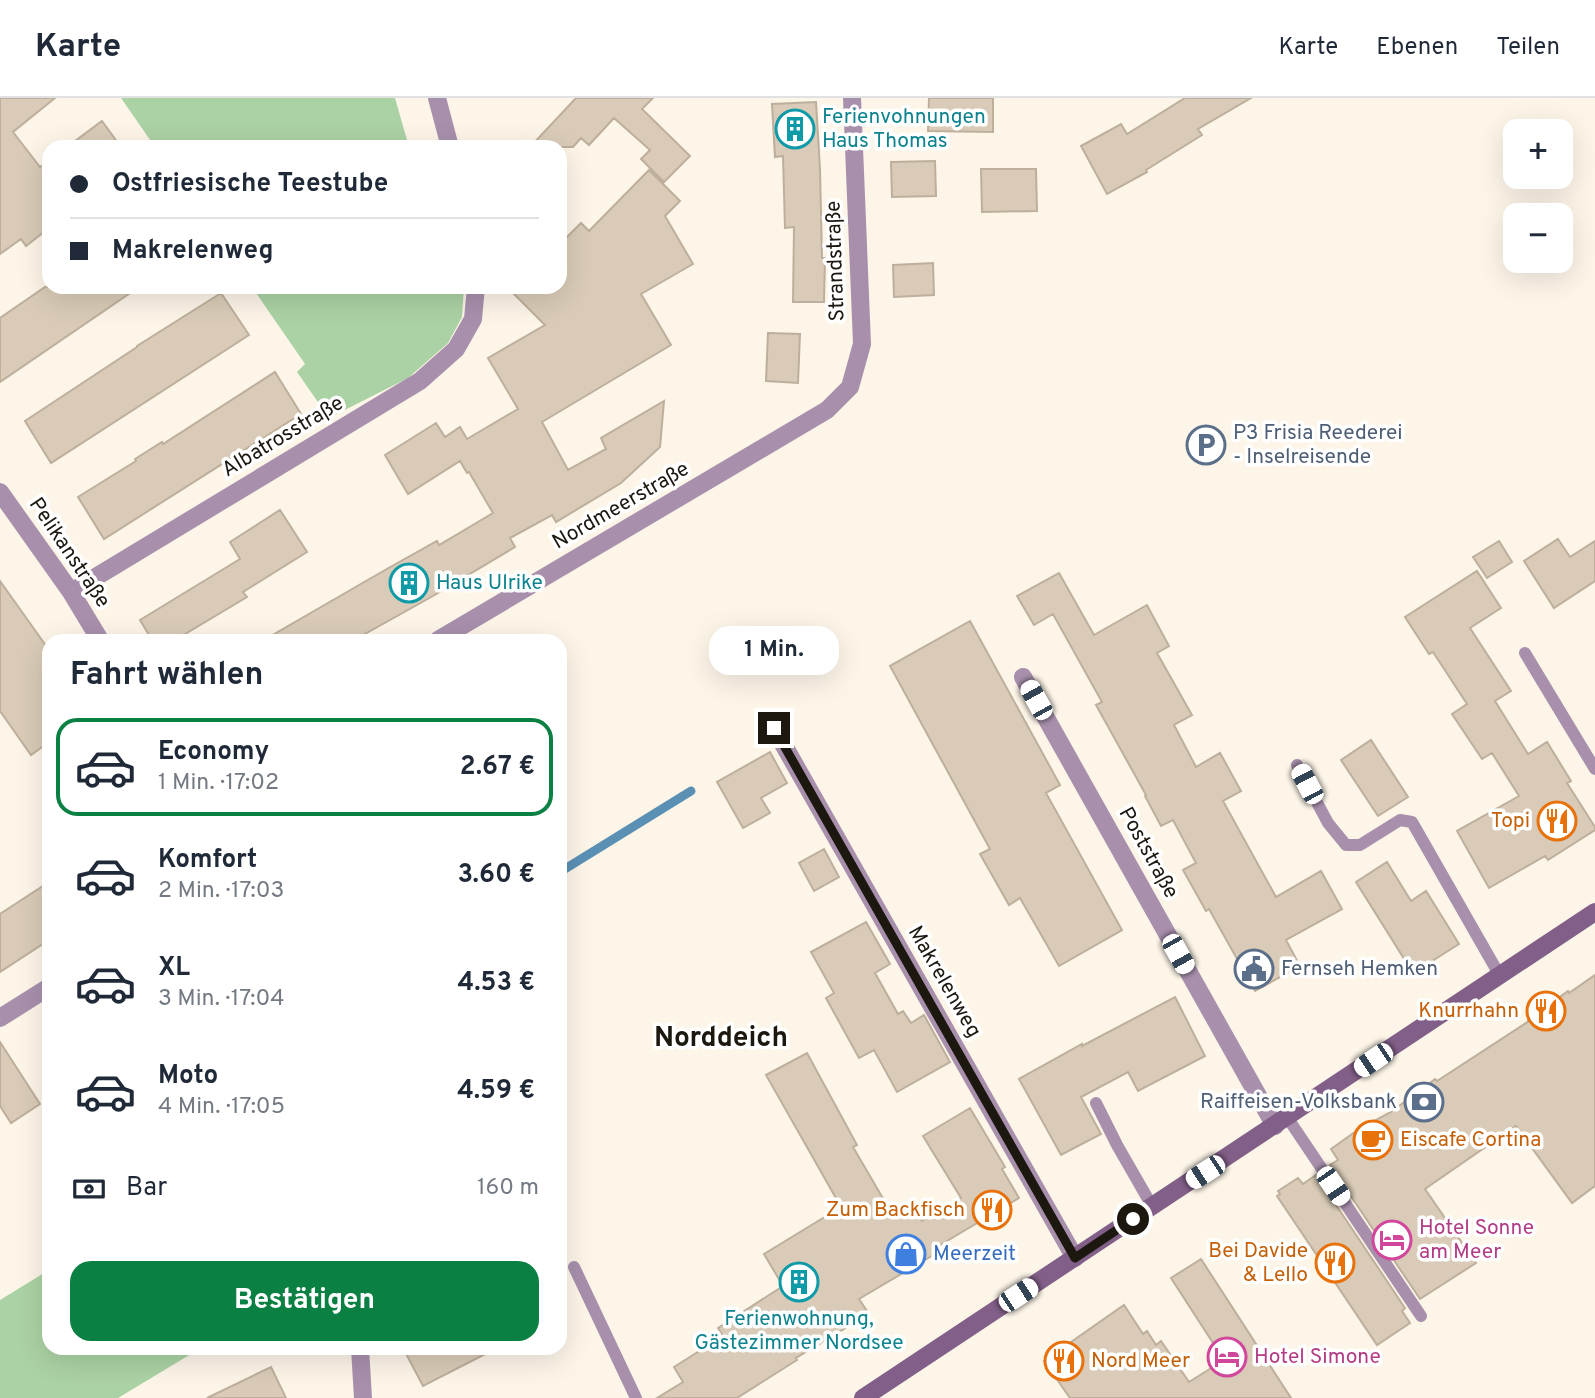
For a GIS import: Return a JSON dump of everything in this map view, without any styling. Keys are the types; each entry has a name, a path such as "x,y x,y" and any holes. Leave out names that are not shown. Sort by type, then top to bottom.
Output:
{"street":[{"path":"437,98 448,140"},
{"name":"Strandstraße","path":"827,410 850,387 862,344 852,98"},
{"name":"Albatrosstraße","path":"71,592 420,380 456,349 473,319 475,294"},
{"name":"Nordmeerstraße","path":"448,634 827,410"},
{"name":"Pelikanstraße","path":"0,492 71,592 96,634"},
{"name":"Poststraße","path":"1023,677 1281,1121"},
{"name":"Makrelenweg","path":"774,728 1075,1258"},
{"path":"863,1398 1595,912"},
{"path":"0,1018 42,992"},
{"path":"360,1355 363,1398"}],"lane":[{"path":"1525,653 1595,769"},
{"path":"1297,765 1328,823 1346,845 1360,845 1400,820 1412,822 1500,976"},
{"path":"1096,1103 1152,1206"},
{"path":"1281,1121 1421,1316"},
{"path":"574,1266 636,1398"}],"green space":[{"path":"121,98 395,98 407,140 150,140"},
{"path":"257,294 464,294 462,317 448,343 408,378 329,418 297,372 305,364"},
{"path":"42,1274 42,1355 189,1355 118,1398 0,1398 0,1300"}],"building":[{"path":"0,98 55,98 13,132 40,167 42,166 42,233 26,246 21,239 0,254"},
{"path":"576,98 653,98 642,109 690,156 664,182 641,159 650,150 614,118 589,145 581,138 573,147 567,147 567,140 537,140"},
{"path":"929,98 993,98 993,132 928,131"},
{"path":"1185,98 1251,98 1198,129 1202,135 1146,170 1147,172 1107,194 1081,146 1121,124 1127,134"},
{"path":"816,102 822,258 825,258 824,302 793,302 794,227 785,228 783,156 775,157 772,104"},
{"path":"102,121 116,140 76,140"},
{"path":"935,161 936,196 892,197 891,162"},
{"path":"981,169 1036,169 1037,211 982,212"},
{"path":"649,170 680,201 665,216 693,264 641,294 671,345 542,422 568,470 606,449 601,438 664,401 660,447 621,483 556,522 552,515 510,538 515,547 365,634 274,634 437,541 439,545 493,513 460,461 408,494 385,455 436,423 445,437 460,427 467,439 518,409 488,358 545,325 514,294 567,294 567,237 581,223 589,231"},
{"path":"933,263 934,295 894,297 893,265"},
{"path":"42,289 42,294 129,294 0,382 0,318"},
{"path":"219,294 249,335 51,463 25,421"},
{"path":"768,333 800,334 798,383 766,381"},
{"path":"275,372 301,414 104,539 78,497"},
{"path":"280,510 307,552 243,592 247,597 185,634 148,634 140,620 240,559 230,542"},
{"path":"1558,539 1570,557 1595,541 1595,581 1554,608 1524,561"},
{"path":"1499,541 1512,562 1487,578 1473,557"},
{"path":"1477,571 1501,608 1470,628 1511,691 1495,701 1528,754 1547,742 1571,781 1567,783 1595,827 1595,830 1548,860 1545,856 1489,888 1457,831 1519,796 1492,753 1482,759 1452,714 1467,704 1433,652 1429,654 1405,617"},
{"path":"1059,573 1094,635 1147,605 1169,646 1157,653 1192,715 1174,725 1196,767 1220,753 1241,791 1223,801 1276,897 1321,871 1342,909 1286,940 1300,966 1255,991 1209,909 1206,911 1183,870 1196,863 1173,820 1161,826 1096,705 1102,702 1053,614 1034,625 1017,596"},
{"path":"0,581 42,640 42,747 31,755 0,711"},
{"path":"970,621 1060,785 1046,793 1122,930 1059,966 1020,898 1009,905 980,854 990,849 890,666"},
{"path":"1371,740 1408,797 1378,816 1341,760"},
{"path":"770,752 787,783 761,798 770,813 743,828 717,782"},
{"path":"824,849 839,877 814,891 799,863"},
{"path":"1387,862 1411,901 1426,891 1459,944 1413,973 1356,882"},
{"path":"42,887 42,945 0,972 0,914"},
{"path":"866,922 890,964 875,973 898,1014 903,1011 911,1023 924,1015 950,1062 897,1092 874,1050 859,1058 826,998 834,993 811,952"},
{"path":"1595,975 1595,1186 1572,1203 1516,1126 1425,1189 1476,1263 1420,1299 1330,1165 1338,1160 1331,1149 1359,1129 1391,1112 1435,1079 1437,1081"},
{"path":"1175,997 1205,1056 1138,1091 1128,1072 1081,1097 1101,1134 1061,1155 1019,1079"},
{"path":"0,1042 40,1104 11,1123 0,1106"},
{"path":"807,1053 857,1145 853,1147 895,1219 914,1208 922,1221 961,1198 923,1136 970,1108 1005,1167 1002,1169 1019,1198 937,1247 940,1251 859,1299 869,1314 737,1398 657,1398 683,1382 674,1367 723,1336 718,1328 783,1286 764,1254 841,1207 766,1075"},
{"path":"1316,1175 1405,1308 1402,1311 1410,1323 1377,1345 1277,1196 1280,1194 1278,1191 1298,1178 1303,1184"},
{"path":"1201,1259 1291,1398 1070,1398 1044,1361 1124,1305 1143,1334 1147,1331 1156,1345 1161,1341 1189,1382 1224,1360 1171,1278"},
{"path":"407,1355 483,1355 423,1386"},
{"path":"271,1367 286,1398 207,1398"}],"waterway":[{"path":"567,868 691,791"}],"place":[{"name":"Ferienvohnungen Haus Thomas","path":"795,129"},
{"name":"P3 Frisia Reederei - Inselreisende","path":"1206,445"},
{"name":"Haus Ulrike","path":"409,583"},
{"name":"Topi","path":"1557,821"},
{"name":"Fernseh Hemken","path":"1254,969"},
{"name":"Knurrhahn","path":"1546,1011"},
{"name":"Raiffeisen-Volksbank","path":"1424,1102"},
{"name":"Eiscafe Cortina","path":"1373,1140"},
{"name":"Zum Backfisch","path":"992,1210"},
{"name":"Hotel Sonne am Meer","path":"1392,1240"},
{"name":"Meerzeit","path":"906,1254"},
{"name":"Bei Davide & Lello","path":"1335,1263"},
{"name":"Ferienwohnung, Gästezimmer Nordsee","path":"799,1282"},
{"name":"Hotel Simone","path":"1227,1357"},
{"name":"Nord Meer","path":"1064,1361"}],"district":[{"name":"Norddeich","path":"721,1039"}],"route":[{"path":"774,728 1075,1258 1133,1219"}]}
